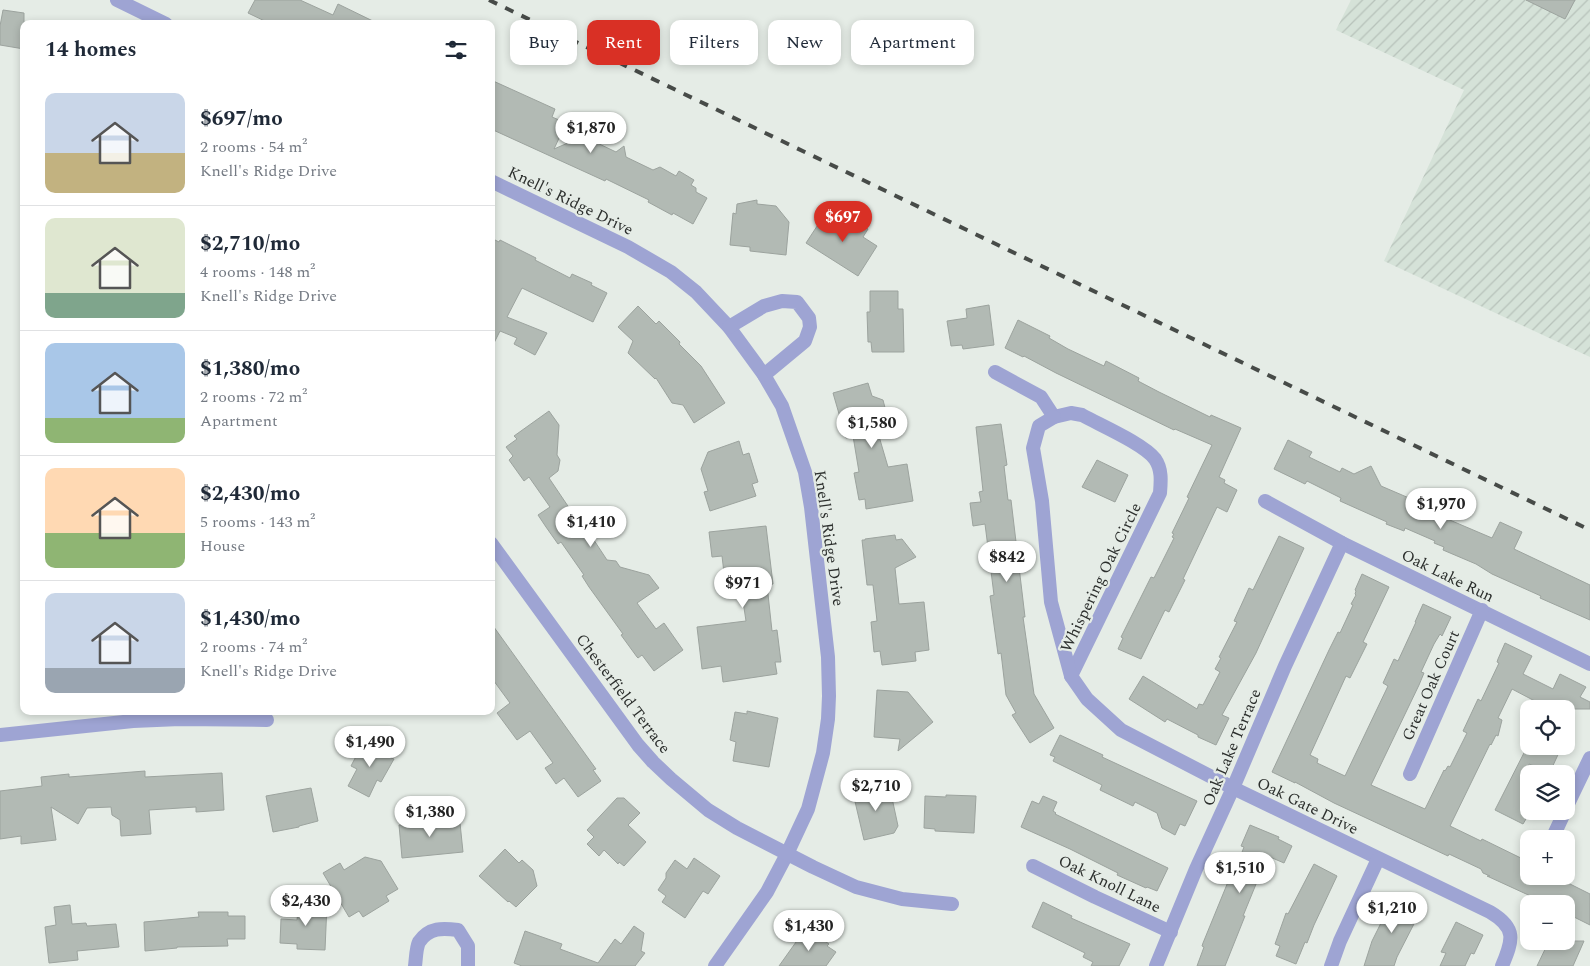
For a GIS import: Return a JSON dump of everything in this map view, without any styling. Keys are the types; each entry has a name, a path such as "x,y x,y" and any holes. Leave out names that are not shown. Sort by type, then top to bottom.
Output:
{"street":[{"path":"117,0 158,20"},
{"name":"Knell's Ridge Drive","path":"495,183 628,247 671,272 696,292 729,327 764,375 782,406 805,472 811,507 828,657 828,719 823,753 808,810 787,854 767,892 715,966"},
{"path":"729,327 764,306 782,301 797,302 809,318 810,327 805,341 764,375"},
{"path":"995,372 1041,397 1054,417"},
{"name":"Whispering Oak Circle","path":"1071,413 1082,415 1146,449 1156,460 1162,476 1160,493 1071,676 1051,602 1042,501 1033,448 1039,426 1054,417 1071,413"},
{"name":"Oak Lake Run","path":"1265,501 1342,543 1590,664"},
{"name":"Oak Lake Terrace","path":"1156,966 1196,869 1234,788 1285,666 1342,543"},
{"name":"Chesterfield Terrace","path":"495,548 638,745 653,762 708,810 737,828 856,887 902,899 952,904"},
{"name":"Great Oak Court","path":"1410,774 1482,610"},
{"name":"Oak Gate Drive","path":"1071,676 1087,699 1120,730 1502,919 1509,929 1510,935 1510,947 1502,966"},
{"path":"0,736 133,722 171,716 267,720"},
{"path":"1575,790 1590,758"},
{"path":"1332,966 1340,941 1378,859"},
{"name":"Oak Knoll Lane","path":"1033,866 1171,932"},
{"path":"415,966 418,943 428,933 440,927 458,930 468,946 468,966"}],"shaded area":[{"path":"1351,0 1590,0 1590,357 1384,261 1464,90 1336,30"}],"building":[{"path":"255,0 300,0 333,15 338,4 371,20 263,20 248,13"},
{"path":"1526,0 1575,0 1565,19"},
{"path":"3,10 24,13 24,20 20,20 20,48 0,45 0,26"},
{"path":"495,82 555,109 552,117 566,123 554,149 591,133 593,141 616,152 624,146 626,157 653,170 660,167 676,176 679,171 694,180 691,185 696,188 696,192 707,198 693,224 648,202 649,200 606,179 605,181 495,131"},
{"path":"757,200 757,204 776,206 789,222 786,255 750,251 750,247 730,245 733,213 736,214 737,204"},
{"path":"825,214 843,225 848,217 868,229 863,237 877,246 858,276 806,243"},
{"path":"495,240 499,242 500,240 536,258 535,260 570,278 572,274 592,283 591,285 607,293 593,322 522,288 507,317 547,333 535,355 514,344 517,338 500,331 495,341"},
{"path":"870,291 898,291 898,309 903,309 904,352 872,352 871,342 868,342 867,312 870,312"},
{"path":"989,305 994,345 963,349 962,345 951,346 947,321 967,318 966,309"},
{"path":"638,306 656,324 659,321 680,342 679,344 701,366 725,403 694,423 683,405 672,403 656,378 628,353 633,341 618,327"},
{"path":"1018,320 1050,336 1049,338 1068,349 1104,366 1106,361 1139,378 1138,381 1159,392 1210,417 1211,415 1241,428 1219,477 1225,480 1224,483 1237,490 1227,512 1217,507 1169,612 1165,610 1141,659 1118,649 1123,638 1121,637 1151,577 1154,578 1174,538 1172,533 1212,445 1174,430 1005,348"},
{"path":"868,383 872,396 883,400 889,423 876,426 888,467 907,464 913,501 866,509 865,499 859,500 854,473 859,472 853,436 846,438 833,393"},
{"path":"549,411 559,425 557,455 560,460 558,471 549,478 576,518 584,518 584,525 607,560 616,561 620,567 649,575 659,588 637,603 656,629 664,623 683,650 654,671 642,655 637,657 561,542 558,544 546,527 538,515 550,507 529,477 524,481 509,460 513,456 506,447 517,439 514,436"},
{"path":"1001,424 1007,465 1004,466 1008,500 1011,500 1025,617 1023,617 1034,694 1054,728 1030,743 1012,715 1016,713 1006,695 1001,653 998,654 990,596 994,595 985,524 973,526 970,503 981,502 979,492 983,491 976,427"},
{"path":"1288,440 1312,452 1309,457 1340,472 1342,468 1354,474 1371,466 1381,486 1416,501 1413,509 1444,522 1445,518 1492,538 1500,522 1522,532 1514,549 1590,585 1590,620 1540,598 1541,596 1443,550 1444,547 1434,543 1435,541 1405,528 1404,531 1386,524 1387,522 1340,501 1341,498 1307,481 1305,484 1274,469"},
{"path":"739,441 743,455 749,453 758,482 752,484 756,496 710,511 704,492 708,491 701,469 708,452"},
{"path":"1097,460 1128,475 1115,502 1082,487"},
{"path":"766,526 773,584 767,585 772,631 777,630 781,662 775,662 777,674 723,682 721,666 702,669 697,627 746,621 741,588 726,590 722,556 712,557 709,532"},
{"path":"895,535 896,540 902,539 916,557 895,568 899,604 924,602 929,650 915,652 916,661 882,665 880,651 874,652 871,622 877,621 873,585 867,585 862,540"},
{"path":"1279,536 1304,548 1256,653 1222,715 1229,718 1216,745 1167,719 1165,722 1129,699 1143,676 1197,709 1199,704 1203,705 1220,672 1215,669 1237,622 1234,621 1249,588 1253,590"},
{"path":"1362,574 1389,587 1363,642 1367,644 1350,678 1346,676 1310,755 1318,759 1317,763 1345,776 1388,686 1383,683 1394,659 1398,661 1423,604 1451,617 1442,636 1440,634 1434,644 1421,672 1424,673 1419,685 1371,785 1425,809 1444,770 1448,766 1450,767 1467,733 1463,731 1478,699 1481,701 1499,663 1497,662 1505,643 1532,656 1523,674 1553,689 1560,674 1586,687 1580,697 1590,702 1590,709 1575,709 1575,700 1533,700 1512,689 1498,718 1502,720 1498,736 1496,735 1490,744 1450,826 1520,858 1520,885 1572,885 1590,894 1590,925 1575,918 1575,895 1528,895 1487,876 1490,876 1483,873 1481,869 1449,854 1448,856 1272,772 1329,650 1338,632 1340,633 1353,605 1351,604 1356,595 1355,590"},
{"path":"495,629 596,769 593,770 601,781 578,797 564,778 556,784 545,768 553,763 530,731 517,740 497,713 510,703 495,682"},
{"path":"877,690 908,692 933,722 898,751 900,739 874,737"},
{"path":"747,711 778,718 769,767 733,761 736,742 730,740 735,712 747,714"},
{"path":"1060,735 1103,755 1102,757 1197,801 1185,826 1180,824 1175,835 1162,828 1157,813 1135,802 1133,806 1100,790 1102,785 1053,761 1055,757 1050,755"},
{"path":"364,741 392,756 391,758 394,759 381,782 377,780 369,797 348,786 357,769 351,766"},
{"path":"1523,755 1558,755 1553,765 1520,765 1520,820 1525,820 1523,824 1495,810"},
{"path":"145,771 145,777 222,773 224,810 196,812 196,807 149,810 151,834 121,836 120,820 112,815 111,807 87,808 78,824 51,807 56,840 21,844 21,836 0,839 0,791 42,786 41,777 69,774 69,777"},
{"path":"889,784 898,826 894,833 864,840 853,793"},
{"path":"311,788 318,821 273,832 266,796"},
{"path":"946,795 976,796 974,833 935,831 935,829 924,828 925,796 946,797"},
{"path":"1043,796 1057,802 1053,811 1055,814 1168,868 1157,891 1117,875 1118,873 1070,849 1021,827 1032,801 1039,804"},
{"path":"617,798 624,798 640,813 628,825 646,842 624,866 619,862 618,864 604,850 599,856 587,844 594,837 587,830"},
{"path":"438,814 439,821 445,821 447,824 460,823 463,852 402,858 399,825 422,824 422,815"},
{"path":"1250,825 1279,837 1278,839 1292,846 1284,863 1270,857 1265,868 1263,867 1225,966 1197,966 1204,947 1202,946 1203,943 1230,877 1232,878 1244,847 1241,846"},
{"path":"505,849 519,863 522,860 533,870 537,886 516,907 479,876"},
{"path":"365,857 381,861 398,889 386,896 389,901 363,917 359,911 349,917 323,873 340,863 344,870"},
{"path":"694,858 720,876 708,894 703,891 685,918 662,902 666,896 658,890 675,860 687,869"},
{"path":"1314,864 1337,876 1296,964 1276,956 1280,946 1275,944 1286,913 1288,914"},
{"path":"1398,896 1417,906 1412,916 1417,918 1394,966 1364,966 1372,941 1385,915 1387,916"},
{"path":"299,902 327,904 325,950 297,949 297,944 280,943 281,919 297,920"},
{"path":"1043,902 1072,916 1071,918 1130,944 1119,966 1091,966 1093,962 1083,957 1085,953 1032,927"},
{"path":"70,905 72,924 86,923 87,926 116,924 119,947 77,951 78,960 49,963 45,927 56,925 54,907"},
{"path":"198,912 228,912 228,916 245,916 245,939 227,939 228,946 177,947 145,951 144,922 199,917"},
{"path":"1456,922 1483,935 1474,954 1471,953 1465,966 1440,966 1446,953 1441,952"},
{"path":"634,926 644,933 641,951 645,953 635,966 522,966 514,963 525,931 562,944 560,949 598,963 615,939 621,944"},
{"path":"806,928 829,944 827,946 836,952 826,966 779,966"},
{"path":"1575,941 1584,941 1573,966 1537,966 1545,950 1575,950"}],"railway":[{"path":"489,0 1590,530"}]}
